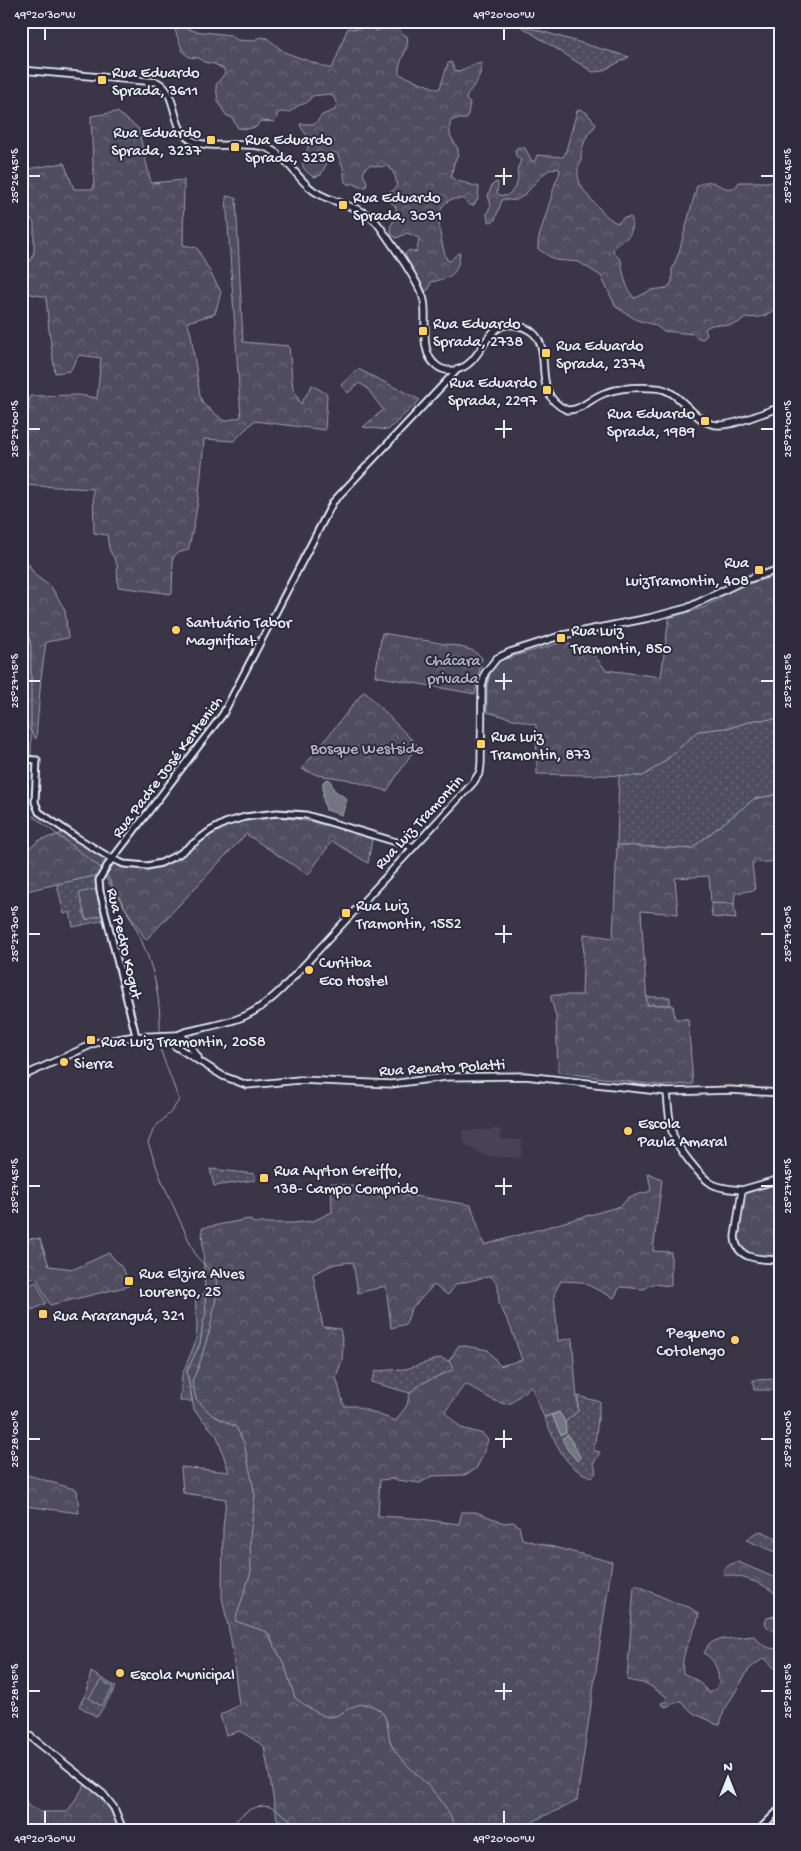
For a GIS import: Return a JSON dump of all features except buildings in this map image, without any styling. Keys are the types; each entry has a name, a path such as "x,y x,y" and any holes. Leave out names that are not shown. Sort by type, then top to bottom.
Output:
{"main road":[{"path":"21,70 157,82 168,91 180,128 190,140 202,144 250,145 267,148 281,156 305,183 318,194 369,216 380,227 422,292 425,306 426,343 430,359 439,368 448,371 457,370 475,358 489,336 496,329 506,325 516,325 530,330 538,338 542,346 543,373 546,386 557,403 567,410 578,408 597,396 608,392 620,389 655,388 671,393 704,420 718,425 733,423 780,408"},
{"name":"Rua Luiz Tramontin","path":"175,1045 179,1047 183,1045 181,1037 194,1030 240,1019 265,1004 284,987 458,800 480,772 482,759 482,686 486,673 497,658 563,635 645,619 687,608 743,581 780,569"},
{"path":"21,1077 89,1045 116,1038 136,1036 181,1037"},
{"path":"157,1036 175,1045"},
{"path":"175,1045 173,1039 181,1037"},
{"name":"Rua Renato Polatti","path":"181,1037 201,1062"},
{"name":"Rua Renato Polatti","path":"175,1045 229,1079 247,1085 299,1080 391,1084 446,1077 525,1076 667,1092 730,1090 780,1093"},
{"path":"667,1092 673,1134 686,1155 712,1184 722,1188 742,1190 780,1179"},
{"path":"742,1190 735,1237 737,1246 745,1256 780,1260"},
{"path":"21,1729 103,1794 114,1808 123,1830"}],"street":[{"name":"Rua Padre José Kentenich","path":"112,859 223,714 333,502 457,370"},
{"path":"21,759 37,760 36,809 50,821 112,859 132,865 147,866 173,858 210,831 225,823 245,817 277,813 306,815 413,847"},
{"name":"Rua Pedro Kogut","path":"112,859 101,877 99,887 136,1036"},
{"path":"760,1830 780,1809"}],"shaded area":[{"path":"501,1129 501,1139 522,1140 521,1158 485,1156 466,1145 461,1131"}],"green space":[{"path":"176,21 180,21 187,28 194,31 230,35 237,40 253,41 260,37 267,38 284,52 328,68 332,68 348,28 358,29 362,22 378,31 386,24 391,24 399,27 402,34 407,36 408,41 400,64 399,74 437,89 440,88 448,63 451,62 455,70 459,71 482,63 478,79 466,100 470,103 467,119 455,119 450,122 450,135 458,149 451,177 479,187 478,198 474,205 469,205 464,199 452,199 443,206 440,212 440,229 447,260 450,261 460,253 455,271 449,277 431,282 429,289 426,291 417,279 405,254 409,250 417,251 419,238 407,233 397,238 392,235 390,227 396,217 396,207 386,197 387,193 393,191 397,186 394,174 386,165 382,167 370,165 366,167 363,174 367,182 366,187 359,187 353,183 349,185 345,182 343,167 337,153 332,152 321,175 314,177 304,168 303,163 308,138 300,124 315,124 322,115 335,110 337,105 335,99 330,94 312,96 306,103 291,111 277,113 277,119 274,122 260,121 256,127 238,128 232,118 226,115 218,102 216,85 225,73 224,69 204,62 199,58 189,57 183,52 175,30"},
{"path":"517,24 629,57 602,71 593,72"},
{"path":"580,109 587,113 596,124 587,136 583,146 578,169 579,180 587,194 609,218 618,223 623,218 630,217 632,219 630,235 613,248 614,253 621,260 626,284 633,297 636,298 651,290 667,288 672,282 672,270 679,252 697,186 713,182 725,188 730,188 736,187 739,182 775,182 780,185 780,310 768,313 763,317 746,318 731,325 709,326 705,329 707,335 703,339 693,334 663,331 655,325 637,320 616,307 601,276 579,262 555,260 538,249 538,241 560,169 554,168 542,175 521,197 514,200 502,200 495,220 488,221 487,213 491,205 488,196 492,185 496,182 498,183 497,192 499,195 506,196 516,184 518,178 517,170 521,160 516,156 515,150 518,147 525,148 532,161 535,161 537,155 563,157 577,111"},
{"path":"117,112 138,128 151,183 184,180 183,245 197,248 221,292 215,314 187,322 191,334 200,396 203,404 224,421 241,417 226,196 236,198 243,342 289,346 293,389 301,404 312,385 327,394 325,430 254,421 234,441 204,439 197,509 188,550 177,553 173,558 172,594 118,587 117,564 109,549 107,535 94,533 93,489 21,485 21,420 27,421 30,396 79,395 97,398 101,358 79,355 70,371 55,373 46,297 21,292 21,273 24,274 34,252 34,223 21,204 21,170 64,163 74,189 94,189 91,116"},
{"path":"358,369 420,400 388,430 363,427 383,410 367,388 359,383 348,393 341,385"},
{"path":"21,551 35,575 52,588 65,610 68,638 46,642 36,739 21,718"},
{"path":"780,574 780,719 754,720 733,727 698,731 665,761 643,776 537,774 536,725 487,712 487,685 492,668 501,660 563,642 592,653 606,670 661,677 669,618 705,607 733,589"},
{"name":"Chácara privada","path":"382,633 457,646 474,651 482,658 475,694 375,676"},
{"name":"Bosque Westside","path":"364,691 417,745 387,791 346,779 317,775 302,769"},
{"path":"780,719 780,794 754,799 691,849 617,845 619,775 643,776 665,761 698,731 733,727 754,720"},
{"path":"780,794 780,861 752,863 755,890 735,893 734,904 711,903 709,876 675,878 678,914 641,911 647,1005 673,1005 675,1019 688,1019 693,1084 663,1086 558,1072 556,1017 550,995 582,995 584,934 613,938 617,845 691,849 754,799"},
{"path":"268,817 308,821 372,839 368,863 332,841 308,875 246,834 146,940 105,877 114,862 137,868 152,868 167,864 216,830 238,822"},
{"path":"63,833 107,860 99,875 21,892 21,854 40,840"},
{"path":"99,875 97,887 104,920 73,927 70,912 64,914 57,884"},
{"path":"95,889 102,915 86,920 79,893"},
{"path":"711,903 734,904 736,919 712,917"},
{"path":"646,997 670,997 670,1005 647,1005"},
{"path":"210,1169 255,1174 255,1180 214,1186"},
{"path":"648,1173 662,1179 653,1251 671,1252 671,1286 652,1284 644,1289 620,1287 614,1298 582,1282 561,1281 554,1294 558,1341 572,1338 578,1411 565,1422 559,1412 544,1417 531,1386 511,1403 506,1404 494,1401 465,1384 445,1412 461,1428 483,1434 488,1440 476,1469 465,1475 432,1476 420,1483 389,1479 380,1480 378,1516 459,1524 462,1512 476,1512 504,1523 513,1522 519,1526 522,1539 612,1562 577,1800 541,1817 525,1830 303,1830 277,1819 264,1746 240,1731 226,1735 220,1715 239,1705 231,1640 222,1597 223,1528 226,1499 183,1493 181,1467 229,1472 217,1436 194,1410 187,1371 200,1344 206,1314 202,1228 249,1219 254,1223 313,1221 332,1212 331,1183 471,1205 484,1245 621,1206 629,1197 651,1191","holes":["353,1262 358,1293 386,1286 391,1328 406,1324 411,1309 434,1285 448,1295 456,1284 491,1276 498,1285 499,1303 511,1328 522,1360 500,1366 488,1350 459,1345 449,1361 454,1369 413,1390 409,1395 407,1405 396,1421 355,1406 344,1406 336,1377 342,1360 343,1344 340,1329 323,1327 313,1274 334,1264"]},
{"path":"780,1183 780,1257 760,1256 748,1252 740,1244 739,1237 744,1194"},
{"path":"21,1238 40,1239 49,1266 74,1269 109,1253 124,1270 129,1286 50,1305 37,1279 21,1275"},
{"path":"36,1282 46,1303 32,1310 22,1289"},
{"path":"205,1294 206,1314 200,1344 187,1371 192,1401 180,1401 182,1375 196,1341 195,1295"},
{"path":"440,1358 449,1361 454,1369 445,1375 425,1382 410,1393 371,1382 376,1371 406,1369"},
{"path":"780,1379 780,1390 754,1390 753,1380"},
{"path":"578,1396 600,1402 594,1451 600,1452 594,1463 596,1473 592,1477 574,1468 567,1461 544,1417 552,1415 561,1435 566,1433 565,1422 578,1411"},
{"path":"21,1473 77,1490 79,1513 25,1506 21,1497"},
{"path":"761,1531 774,1537 777,1543 777,1553 746,1540"},
{"path":"738,1562 780,1580 780,1605 775,1594 765,1586 736,1576 724,1575 723,1570 731,1564"},
{"path":"636,1585 689,1607 699,1614 684,1656 683,1673 698,1681 709,1693 718,1687 718,1676 714,1663 704,1653 709,1644 717,1640 754,1636 768,1648 780,1648 780,1673 764,1658 749,1669 724,1711 720,1725 693,1713 681,1701 665,1707 661,1703 667,1701 667,1697 647,1684 627,1680 634,1586"},
{"path":"780,1612 780,1633 768,1628 765,1623 767,1618 778,1615"},
{"path":"91,1672 116,1687 97,1717 79,1706 87,1691"},
{"path":"101,1680 113,1688 101,1706 89,1698"},
{"path":"85,1785 103,1797 121,1830 21,1829 21,1801 40,1812 67,1812"}],"water":[{"path":"327,779 330,780 334,790 347,799 342,815 326,810 323,798 323,782"},
{"path":"559,1412 565,1422 566,1433 561,1435 552,1415"},
{"path":"568,1435 581,1458 577,1461 567,1449 562,1438"}],"waterway":[{"path":"21,442 26,444 29,454 21,461"},
{"path":"21,603 31,646 31,756"},
{"path":"26,794 30,763"},
{"path":"25,799 27,810"},
{"path":"33,816 101,868"},
{"path":"106,874 145,948 156,986 160,1030"},
{"path":"160,1049 179,1100 171,1112 154,1128 148,1143 161,1179 196,1256 216,1277 217,1293 210,1329 192,1381 196,1399 212,1415 236,1427 244,1443 255,1495 250,1537 251,1572 235,1621 267,1632 285,1666 295,1698 313,1711 331,1717 358,1705 365,1704 379,1710 386,1720 395,1751 438,1797 451,1818 455,1830"},
{"path":"230,1830 243,1814 255,1807 262,1806 275,1809 298,1824 324,1830"},
{"path":"21,1817 25,1826 30,1830"},
{"path":"36,1830 51,1828 67,1830"}],"place":[{"name":"Rua Eduardo Sprada, 3611","path":"102,80"},
{"name":"Rua Eduardo Sprada, 3237","path":"211,140"},
{"name":"Rua Eduardo Sprada, 3238","path":"235,147"},
{"name":"Rua Eduardo Sprada, 3031","path":"343,205"},
{"name":"Rua Eduardo Sprada, 2738","path":"423,331"},
{"name":"Rua Eduardo Sprada, 2374","path":"546,353"},
{"name":"Rua Eduardo Sprada, 2297","path":"547,390"},
{"name":"Rua Eduardo Sprada, 1989","path":"705,421"},
{"name":"Rua LuizTramontin, 408","path":"759,570"},
{"name":"Santuário Tabor Magnificat","path":"176,630"},
{"name":"Rua Luiz Tramontin, 850","path":"561,638"},
{"name":"Rua Luiz Tramontin, 873","path":"481,744"},
{"name":"Rua Luiz Tramontin, 1552","path":"346,913"},
{"name":"Curitiba Eco Hostel","path":"309,970"},
{"name":"Rua Luiz Tramontin, 2058","path":"91,1040"},
{"name":"Sierra","path":"64,1062"},
{"name":"Escola Paula Amaral","path":"628,1131"},
{"name":"Rua Ayrton Greiffo, 138- Campo Comprido","path":"264,1178"},
{"name":"Rua Elzira Alves Lourenço, 25","path":"129,1281"},
{"name":"Rua Araranguá, 321","path":"43,1314"},
{"name":"Pequeno Cotolengo","path":"735,1340"},
{"name":"Escola Municipal","path":"120,1673"}]}
